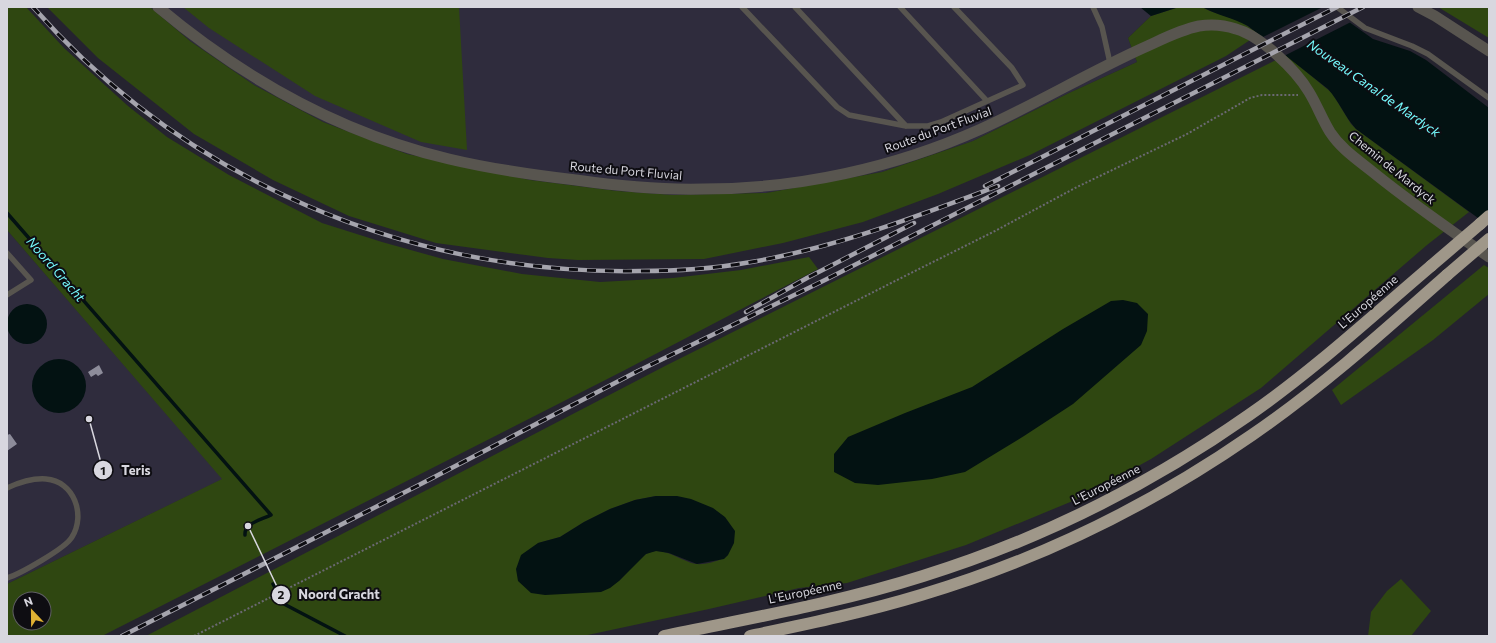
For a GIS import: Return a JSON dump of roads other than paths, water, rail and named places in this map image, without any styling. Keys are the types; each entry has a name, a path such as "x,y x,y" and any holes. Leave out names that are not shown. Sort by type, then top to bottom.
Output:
{"highway":[{"name":"L'Européenne","path":"664,636 812,605 900,583 995,551 1071,519 1166,469 1250,415 1311,369 1489,216"},
{"path":"750,636 841,616 957,584 991,572 1056,545 1130,509 1213,461 1291,408 1346,364 1489,239"}],"street":[{"name":"Route du Port Fluvial","path":"158,7 212,50 268,86 314,110 383,139 436,156 494,169 598,183 651,188 701,190 771,185 816,179 881,164 924,151 984,128 1051,95 1110,63"},
{"path":"1418,7 1435,16 1489,51"},
{"name":"Chemin de Mardyck","path":"1110,63 1166,37 1204,25 1227,27 1248,34 1285,62 1297,75 1311,95 1327,127 1346,150 1404,196 1489,258"}],"lane":[{"path":"742,7 841,111 849,115 906,126 921,127 935,124 1023,85 1012,68 954,7"},
{"path":"795,7 906,126"},
{"path":"900,7 987,101"},
{"path":"1093,7 1102,27 1110,63"},
{"path":"1337,7 1365,28 1412,46 1428,54 1489,98"},
{"path":"7,253 30,280 7,295"},
{"path":"7,488 40,479 51,480 62,484 74,497 78,520 72,537 65,545 19,573 7,578"}],"water":[{"path":"1140,7 1179,7 1151,16"},
{"name":"Nouveau Canal de Mardyck","path":"1202,7 1328,7 1373,39 1410,51 1426,60 1489,108 1489,226 1356,129 1328,89 1248,26"},
{"path":"1123,300 1137,303 1148,314 1147,331 1141,345 1073,404 965,472 932,479 878,485 855,483 834,472 834,454 848,437 972,387 1063,329 1111,301"},
{"path":"31,304 38,307 44,313 47,324 46,332 38,341 31,344 23,344 16,341 8,332 7,320 10,313 19,305"},
{"path":"59,359 69,361 78,367 84,376 86,386 84,396 78,405 69,411 59,413 49,411 40,405 34,396 32,386 34,376 40,367 49,361"},
{"path":"656,496 677,496 691,499 713,508 725,517 735,531 734,543 728,555 724,559 697,564 669,553 656,551 646,554 619,581 610,588 601,592 545,595 531,593 518,581 516,569 521,555 538,543 560,537 584,522 610,509 635,500"}],"waterway":[{"name":"Noord Gracht","path":"7,213 271,515 250,525 245,531 245,535"},
{"name":"Noord Gracht","path":"273,584 284,604 345,636"}],"railway":[{"path":"33,7 94,68 160,122 231,168 307,206 387,235 469,256 554,268 666,271 719,267 778,257 842,241 998,186"},
{"path":"985,186 1337,7"},
{"path":"122,636 417,486 638,371 825,280 1363,7"},
{"path":"746,312 807,278 914,223"}],"place":[{"name":"Teris","path":"89,419"},
{"name":"Noord Gracht","path":"248,526"}]}
